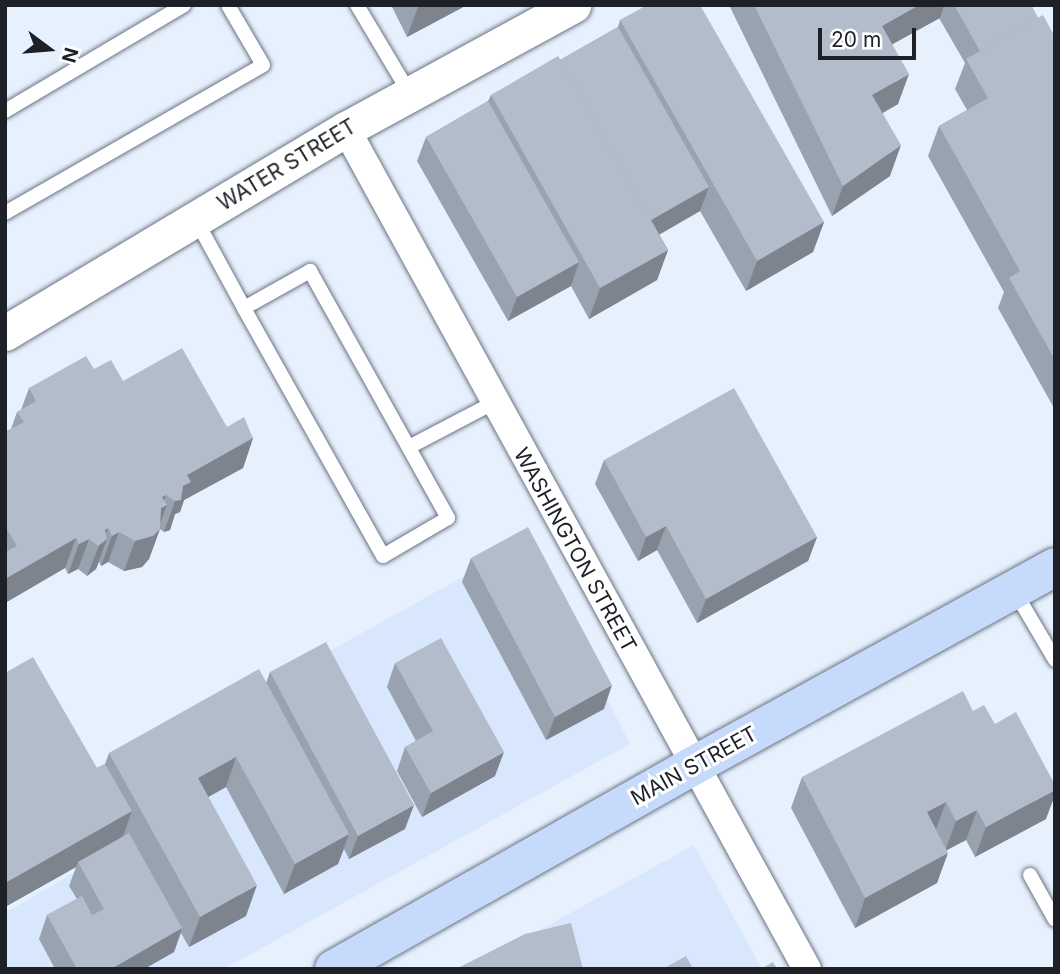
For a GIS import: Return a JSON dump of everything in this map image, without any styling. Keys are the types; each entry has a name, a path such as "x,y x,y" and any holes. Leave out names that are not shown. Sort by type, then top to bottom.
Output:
{"main road":[{"name":"MAIN STREET","path":"334,969 693,766 1055,567"}],"street":[{"name":"WATER STREET","path":"5,332 346,129 573,5"},
{"name":"WASHINGTON STREET","path":"346,129 693,766 807,969"}],"lane":[{"path":"5,111 184,5"},
{"path":"5,213 263,65 228,5"},
{"path":"357,5 410,94"},
{"path":"195,219 244,308 383,556 448,518 310,271 244,308"},
{"path":"409,447 495,402"},
{"path":"1014,590 1055,660"},
{"path":"1030,875 1055,920"}],"shaded area":[{"path":"527,541 630,744 224,969 5,969 5,913 125,843 91,784"},
{"path":"694,845 762,969 469,969"}],"building":[{"path":"647,5 700,5 824,222 757,261 620,20"},
{"path":"754,5 919,5 882,26 909,74 872,95 901,145 843,186"},
{"path":"954,5 1031,5 1038,18 980,51"},
{"path":"1043,15 1055,37 1055,360 1009,278 1020,271 939,126 988,98 966,59"},
{"path":"618,27 709,187 651,220 560,60"},
{"path":"558,56 668,250 600,288 491,95"},
{"path":"488,101 579,262 517,297 426,137"},
{"path":"182,348 227,427 244,417 253,438 187,475 191,482 183,486 181,500 175,501 166,495 162,497 167,505 161,508 160,529 153,536 135,541 119,532 112,536 108,528 105,530 107,539 98,546 89,539 79,544 76,538 5,579 5,552 17,546 5,526 5,432 24,422 17,412 36,401 29,388 86,356 94,369 111,360 123,381"},
{"path":"734,388 817,537 706,599 666,526 646,537 604,460"},
{"path":"528,527 612,685 555,717 471,558"},
{"path":"441,638 504,752 431,793 405,747 433,731 395,663"},
{"path":"326,642 414,805 358,836 270,672"},
{"path":"33,657 97,768 105,764 132,811 5,883 5,673"},
{"path":"259,669 349,834 295,864 236,757 198,778 257,885 200,917 109,753"},
{"path":"963,691 973,711 984,705 995,724 1016,712 1055,785 1055,790 986,827 977,810 956,821 946,802 927,812 948,853 865,898 802,777"},
{"path":"129,833 182,928 111,969 77,969 47,915 82,896 92,915 104,909 78,862"},
{"path":"571,923 583,969 456,969 525,934"},
{"path":"686,956 693,969 663,969"},
{"path":"773,962 777,969 761,969"}]}
